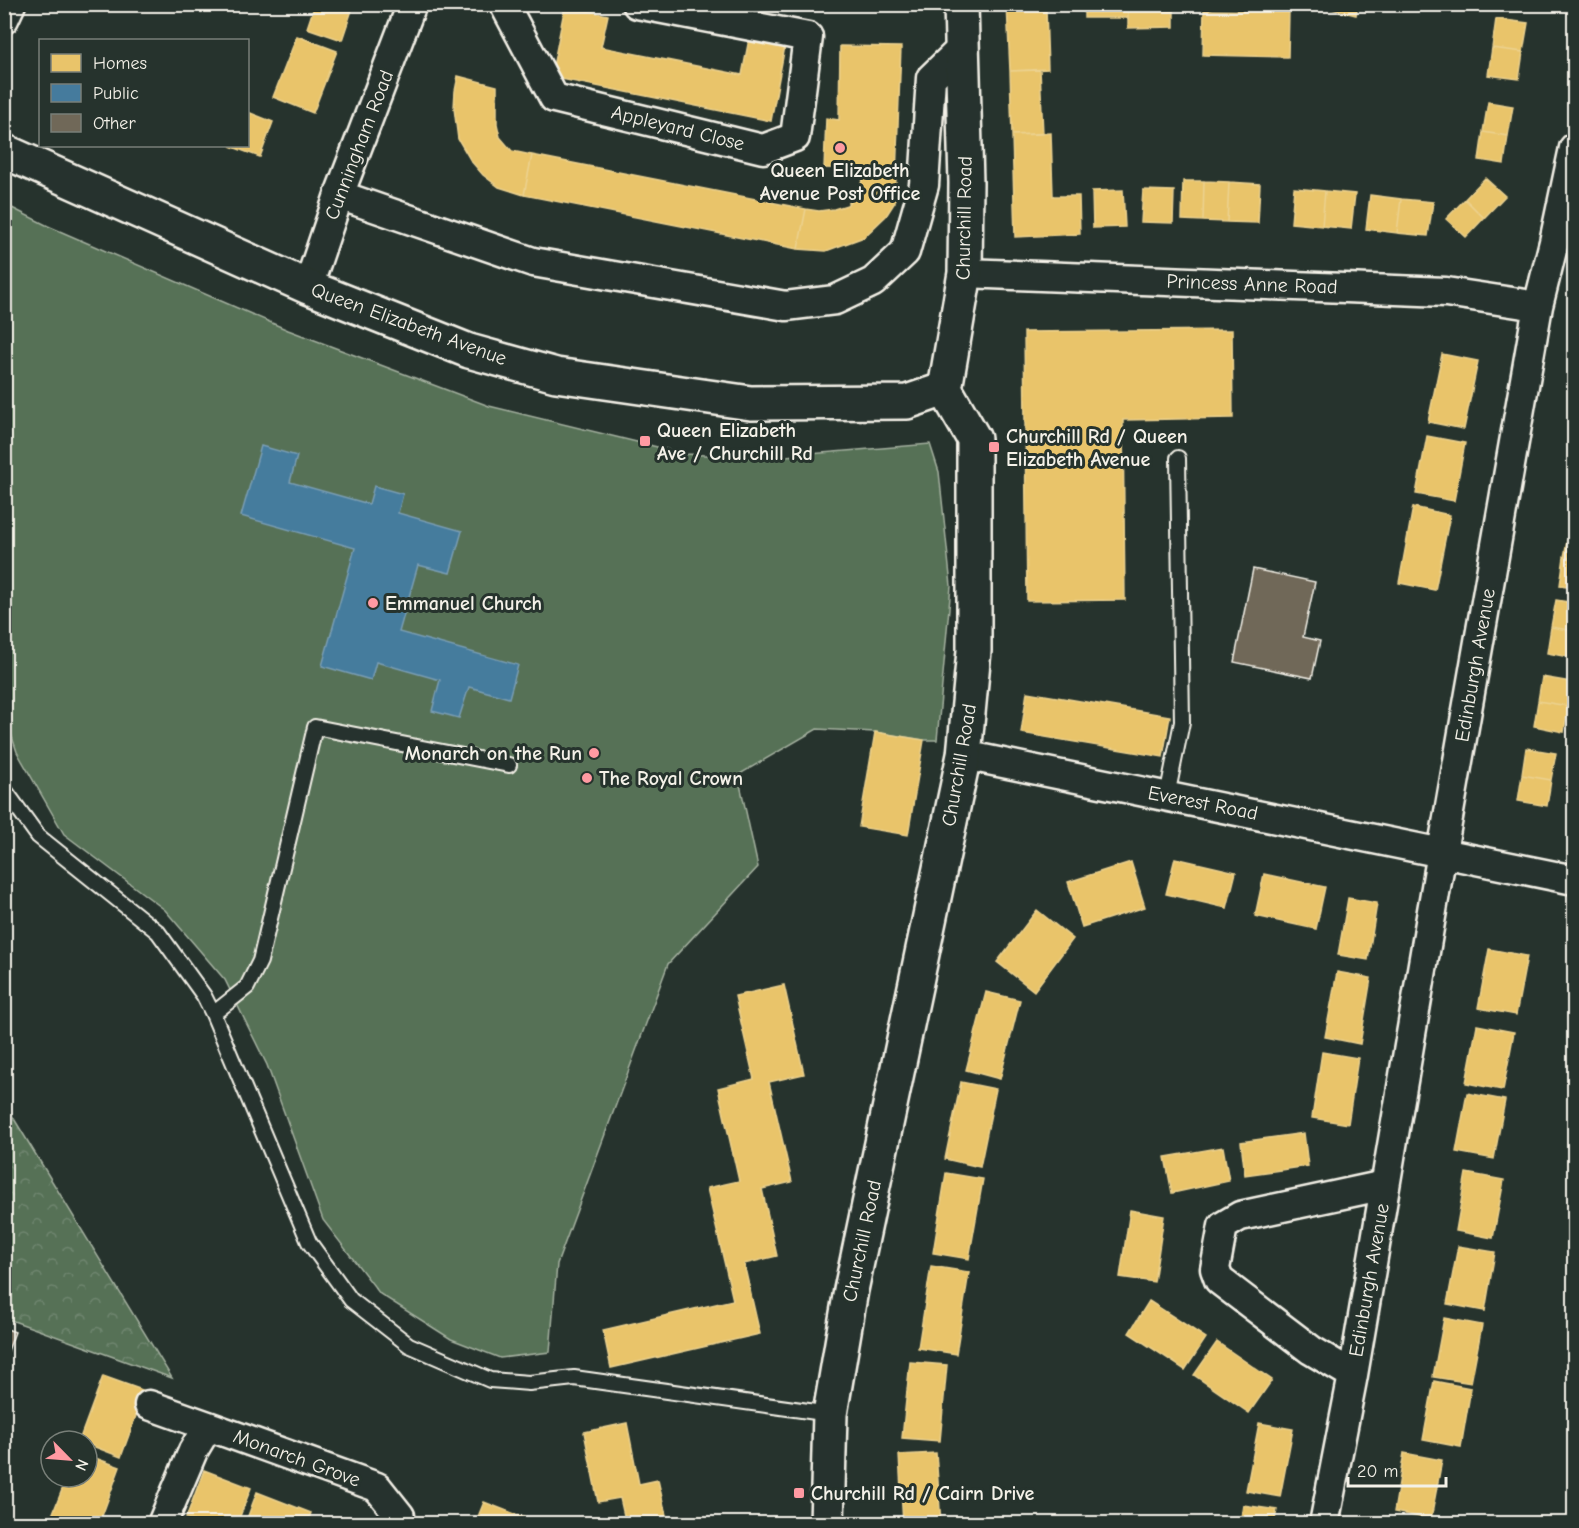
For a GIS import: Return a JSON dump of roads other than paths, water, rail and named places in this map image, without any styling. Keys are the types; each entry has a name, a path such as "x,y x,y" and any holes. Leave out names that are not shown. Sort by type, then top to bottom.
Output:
{"street":[{"path":"4,19 12,4"},
{"name":"Cunningham Road","path":"308,287 339,195 412,4"},
{"name":"Appleyard Close","path":"504,4 554,99 763,149 795,137 808,37 690,10 637,4"},
{"name":"Churchill Road","path":"827,1524 830,1414 851,1290 964,754 974,651 974,439 945,389 965,273 966,183 961,4"},
{"path":"339,195 533,262 786,306 835,300 873,282 905,252 924,185 931,78 962,48"},
{"name":"Edinburgh Avenue","path":"1324,1524 1353,1375 1538,306 1564,243 1575,148"},
{"name":"Queen Elizabeth Avenue","path":"4,152 308,287 469,351 556,375 751,403 907,402 945,389"},
{"name":"Princess Anne Road","path":"965,273 1446,292 1538,306"},
{"name":"Everest Road","path":"964,754 1575,880"},
{"name":"Edinburgh Avenue","path":"1353,1375 1311,1350 1219,1280 1215,1269 1223,1226 1240,1216 1386,1185"},
{"name":"Monarch Grove","path":"149,1405 377,1487 400,1516 400,1524"},
{"name":"Monarch Grove","path":"162,1524 193,1451 208,1426"}],"lane":[{"path":"1167,796 1182,722 1178,458"},
{"path":"213,1014 247,987 260,961 315,727 509,765"},
{"path":"4,789 38,836 158,932 204,996 213,1014 309,1242 351,1300 409,1345 490,1380 529,1383 574,1378 830,1414"}],"place":[{"name":"Queen Elizabeth Avenue Post Office","path":"840,148"},
{"name":"Queen Elizabeth Ave / Churchill Rd","path":"645,441"},
{"name":"Churchill Rd / Queen Elizabeth Avenue","path":"994,447"},
{"name":"Emmanuel Church","path":"373,603"},
{"name":"Monarch on the Run","path":"594,753"},
{"name":"The Royal Crown","path":"587,778"},
{"name":"Churchill Rd / Cairn Drive","path":"799,1493"}]}
